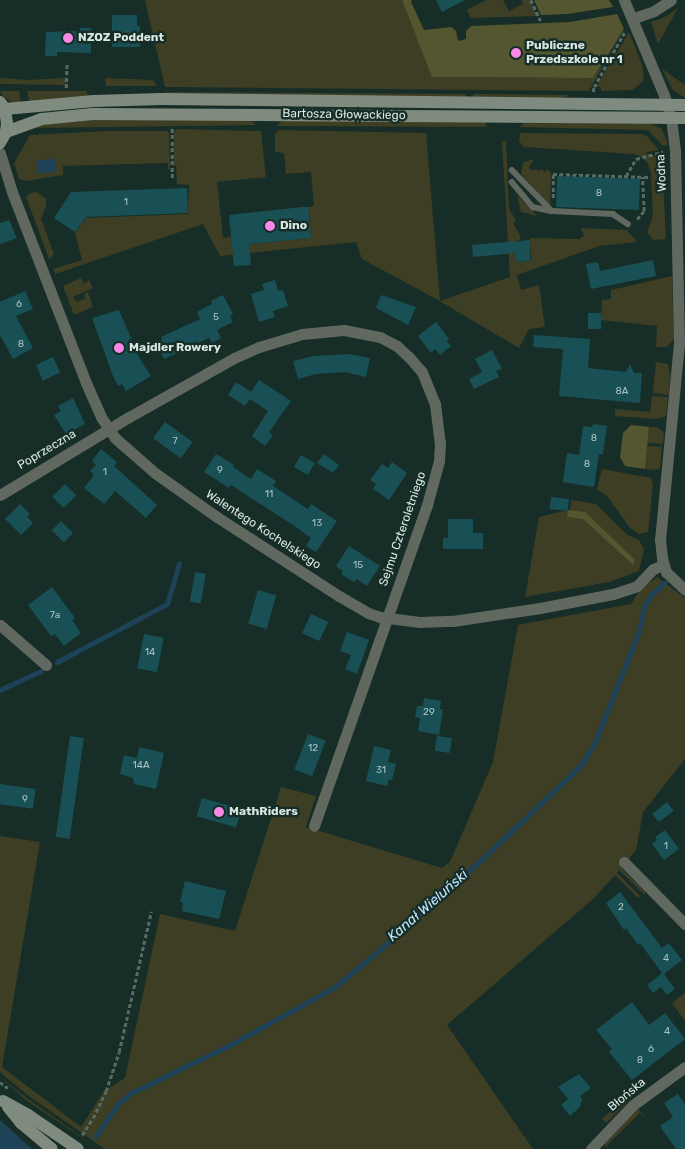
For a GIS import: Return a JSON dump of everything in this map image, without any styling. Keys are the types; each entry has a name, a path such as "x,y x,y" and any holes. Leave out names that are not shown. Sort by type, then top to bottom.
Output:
{"street":[{"name":"Wodna","path":"624,0 634,18 671,118 677,190 682,333 661,519 660,550 664,564"},
{"path":"634,18 654,11 671,0"},
{"name":"Bartosza Głowackiego","path":"2,106 94,101 160,100 685,105"},
{"path":"2,106 7,118 3,137"},
{"name":"Bartosza Głowackiego","path":"3,137 42,119 93,114 685,118"},
{"name":"Walentego Kochelskiego","path":"0,153 12,192 86,383 108,429 130,454 217,517 356,606 388,618 420,622 453,621 588,600 633,588 653,569 664,564"},
{"name":"Walentego Kochelskiego","path":"0,178 12,192"},
{"name":"Sejmu Czteroletniego","path":"108,429 234,358 284,339 324,331 344,330 380,337 396,346 422,372 430,386 439,423 440,442 434,482 314,826"},
{"name":"Poprzeczna","path":"0,494 108,429"},
{"path":"664,564 670,576 685,590"},
{"path":"0,625 46,665"},
{"path":"624,862 685,924"},
{"name":"Błońska","path":"592,1149 633,1105 685,1067"},
{"path":"2,1099 21,1123 52,1149"},
{"path":"2,1099 78,1149"}],"lane":[{"path":"512,170 552,211"},
{"path":"512,182 534,207 552,211 613,214 628,224"}],"path":[{"path":"532,0 541,21"},
{"path":"593,93 594,87 626,30"},
{"path":"66,88 67,64"},
{"path":"172,127 172,178"},
{"path":"626,176 636,159 665,152"},
{"path":"552,211 553,174 648,177"},
{"path":"638,226 637,218 644,211 642,177"},
{"path":"82,1135 93,1118 106,1091 124,1031 151,912"}],"green space":[{"path":"145,0 402,0 433,77 593,78 624,29 589,91 165,87"},
{"name":"Publiczne Przedszkole nr 1","path":"402,0 412,0 411,2 424,30 451,27 456,31 458,41 466,39 466,31 471,26 570,22 617,14 624,29 593,78 432,77"},
{"path":"486,0 503,0 509,11 523,4 521,0 530,0 537,16 471,18 467,10"},
{"path":"534,0 609,0 613,7 567,14 541,15"},
{"path":"678,8 658,44 651,22 665,17"},
{"path":"629,32 641,62 644,76 642,82 633,90 601,91 601,87 596,87"},
{"path":"662,69 685,85 685,98 673,90"},
{"path":"0,78 29,80 65,78 65,85 2,84 0,83"},
{"path":"105,78 153,80 157,86 106,86"},
{"path":"0,91 19,91 21,104 12,103"},
{"path":"27,91 87,91 87,97 30,104"},
{"path":"165,92 466,94 466,100 165,96"},
{"path":"473,94 568,96 556,99 473,98"},
{"path":"249,119 256,125 35,128 55,120"},
{"path":"283,120 485,122 487,127 276,126"},
{"path":"524,123 649,123 662,129 668,145 663,146 648,130 520,127"},
{"path":"177,129 261,131 266,177 217,182 223,238 231,237 232,246 311,238 308,207 314,206 311,172 286,174 284,153 275,152 275,134 279,130 426,133 440,301 510,277 502,141 506,141 509,209 516,220 513,223 520,236 520,240 514,241 515,262 531,261 530,238 579,239 584,236 581,228 627,230 637,242 599,246 517,275 521,290 539,285 545,327 529,329 519,348 436,299 362,259 356,242 220,256 203,224 55,274 53,269 82,260 75,233 86,218 188,214 189,185 177,184 176,166 174,166 174,132"},
{"path":"107,131 167,131 169,133 170,169 168,169 168,163 63,166 63,175 26,181 19,179 14,163 30,135"},
{"path":"520,133 643,134 648,137 659,150 644,153 662,159 666,239 654,240 647,233 653,215 651,173 643,157 633,154 524,147 519,141"},
{"path":"532,159 533,161 529,168 533,171 535,169 540,171 541,169 545,172 547,169 551,172 550,206 521,174 523,163"},
{"path":"37,192 46,199 46,206 41,219 54,254 49,259 26,197 30,193"},
{"path":"518,196 537,216 521,212"},
{"path":"672,276 674,339 667,347 656,347 657,326 601,320 602,300 611,299 611,290"},
{"path":"81,278 84,284 89,280 93,288 73,297 76,302 85,299 84,294 88,292 93,307 74,315 63,286"},
{"path":"656,362 668,364 670,377 669,395 653,393"},
{"path":"652,396 668,397 666,416 656,419 615,416 615,409 650,412"},
{"path":"631,425 649,427 645,469 625,466 620,457 623,433"},
{"path":"649,427 656,427 664,432 663,444 647,443"},
{"path":"647,446 662,447 660,468 656,470 645,469"},
{"path":"602,469 651,478 653,484 648,532 639,534 630,528 608,497 597,489"},
{"path":"571,500 596,504 626,534 639,540 644,549 639,571 609,582 525,597 539,517 568,510 568,517 582,518 632,564 585,512 570,511"},
{"path":"568,510 585,512 635,560 633,565 583,519 567,517"},
{"path":"657,577 685,598 685,759 643,812 636,850 621,868 645,892 645,895 619,870 617,873 640,896 638,898 615,875 593,899 447,1025 533,1149 105,1149 26,1094 0,1072 0,836 40,842 2,1067 81,1127 104,1091 125,1078 160,914 235,931 281,787 316,796 306,827 442,868 450,862 493,762 518,625 631,604 640,590"},
{"path":"685,993 685,1021 672,1003"},
{"path":"0,1077 28,1099 99,1149 27,1101"},
{"path":"631,1092 633,1097 607,1122 602,1119"},
{"path":"638,1109 648,1120 640,1113 607,1145 609,1149 604,1144"}],"water":[{"path":"55,159 56,172 38,173 37,160"},
{"path":"0,1120 32,1149 0,1149"}],"building":[{"path":"436,0 465,0 442,12"},
{"path":"112,15 137,15 137,26 140,26 140,47 112,47"},
{"name":"NZOZ Poddent","path":"80,28 91,28 91,53 57,52 57,56 45,56 46,32 80,31"},
{"path":"557,176 640,179 639,210 556,207"},
{"path":"187,188 188,213 86,217 75,232 54,218 71,192"},
{"name":"Dino","path":"308,207 311,238 249,244 251,265 234,266 229,215"},
{"path":"9,220 17,238 0,244 0,223"},
{"path":"530,240 530,261 515,262 515,253 473,257 472,245"},
{"path":"653,260 656,276 591,289 586,264 598,262 600,271"},
{"path":"275,280 278,291 283,290 288,306 273,311 275,317 259,322 251,294 264,290 262,284"},
{"path":"25,291 33,309 16,316 33,348 13,359 0,335 0,302"},
{"path":"223,295 233,314 230,316 233,322 217,330 221,338 212,343 209,338 164,359 156,343 162,340 161,337 200,319 197,312 212,304 211,301"},
{"path":"381,295 416,307 408,325 376,308"},
{"name":"Majdler Rowery","path":"119,310 140,359 151,376 126,391 122,384 118,386 113,376 92,318"},
{"path":"588,313 601,313 601,329 588,329"},
{"path":"436,322 449,339 447,341 451,346 440,355 435,349 431,353 418,336"},
{"path":"534,335 590,339 588,368 626,372 630,364 634,373 642,373 640,403 559,396 563,349 533,347"},
{"path":"492,350 502,369 496,371 499,377 474,389 469,379 482,372 475,359"},
{"path":"348,354 370,358 366,377 346,372 316,374 298,379 293,361 314,356"},
{"path":"53,357 60,372 43,380 36,365"},
{"path":"259,380 291,401 269,432 273,435 265,446 252,436 268,411 250,399 245,406 228,395 236,382 251,392"},
{"path":"73,398 85,424 66,434 54,415 61,411 58,406"},
{"path":"165,422 193,442 181,458 153,438"},
{"path":"593,424 607,426 603,454 599,454 594,487 563,482 567,453 579,455 583,426 592,427"},
{"path":"101,449 117,462 114,466 157,505 146,518 115,491 104,504 84,488 94,475 90,471 96,465 92,461"},
{"path":"216,454 234,465 233,467 251,479 257,469 276,481 273,486 308,509 311,504 337,521 316,552 306,546 311,538 296,527 231,485 229,488 204,472"},
{"path":"324,454 339,465 333,473 317,463"},
{"path":"301,455 315,463 308,475 294,467"},
{"path":"392,462 407,473 389,500 373,489 376,484 370,480 382,464 388,468"},
{"path":"65,484 76,495 64,508 52,497"},
{"path":"551,497 569,499 568,511 550,509"},
{"path":"20,504 30,514 27,517 33,523 21,535 5,519"},
{"path":"448,519 473,519 473,533 483,533 483,549 443,549 443,538 448,538"},
{"path":"61,521 73,533 64,542 52,530"},
{"path":"349,546 380,566 367,586 357,579 354,582 341,574 343,571 336,566"},
{"path":"195,572 206,574 201,603 190,602"},
{"path":"52,587 75,618 72,620 81,633 64,646 55,634 51,636 28,605"},
{"path":"258,590 276,595 267,629 248,624"},
{"path":"311,614 328,622 319,641 302,633"},
{"path":"347,632 369,640 357,674 345,669 351,655 340,651"},
{"path":"144,634 164,638 157,672 137,668"},
{"path":"424,698 441,701 440,709 443,709 439,735 418,731 420,718 415,717 417,706 423,706"},
{"path":"308,734 326,741 312,776 294,769"},
{"path":"70,736 84,738 70,839 56,837"},
{"path":"437,736 452,738 450,753 435,751"},
{"path":"374,746 391,750 388,762 396,764 392,780 389,779 387,786 366,781"},
{"path":"139,747 164,753 156,789 134,784 133,778 120,774 124,755 137,758"},
{"path":"0,784 36,789 33,809 0,804"},
{"name":"MathRiders","path":"202,798 241,809 236,828 197,816"},
{"path":"667,802 674,811 659,822 652,814"},
{"path":"665,830 679,849 664,860 652,844 657,840 655,837"},
{"path":"185,881 226,891 219,919 182,911 183,903 180,902"},
{"path":"620,892 662,948 669,943 682,960 664,974 675,989 667,995 661,987 653,993 647,985 662,973 640,943 638,945 626,928 624,930 606,903"},
{"path":"632,1002 649,1025 665,1013 685,1039 632,1080 609,1052 612,1049 596,1030"},
{"path":"579,1074 591,1088 580,1096 582,1099 580,1107 570,1116 561,1105 568,1099 558,1087"},
{"path":"678,1094 685,1104 685,1149 676,1149 660,1126 673,1117 664,1103"}],"waterway":[{"path":"57,662 167,604 179,564"},
{"name":"Kanał Wieluński","path":"95,1137 117,1105 131,1093 236,1042 335,987 480,861 573,773 584,761 596,740 639,631 644,607 651,595 664,583"},
{"path":"0,690 41,671"}],"place":[{"name":"NZOZ Poddent","path":"68,38"},
{"name":"Publiczne Przedszkole nr 1","path":"516,53"},
{"name":"Dino","path":"270,226"},
{"name":"Majdler Rowery","path":"119,348"},
{"name":"MathRiders","path":"219,812"}]}
